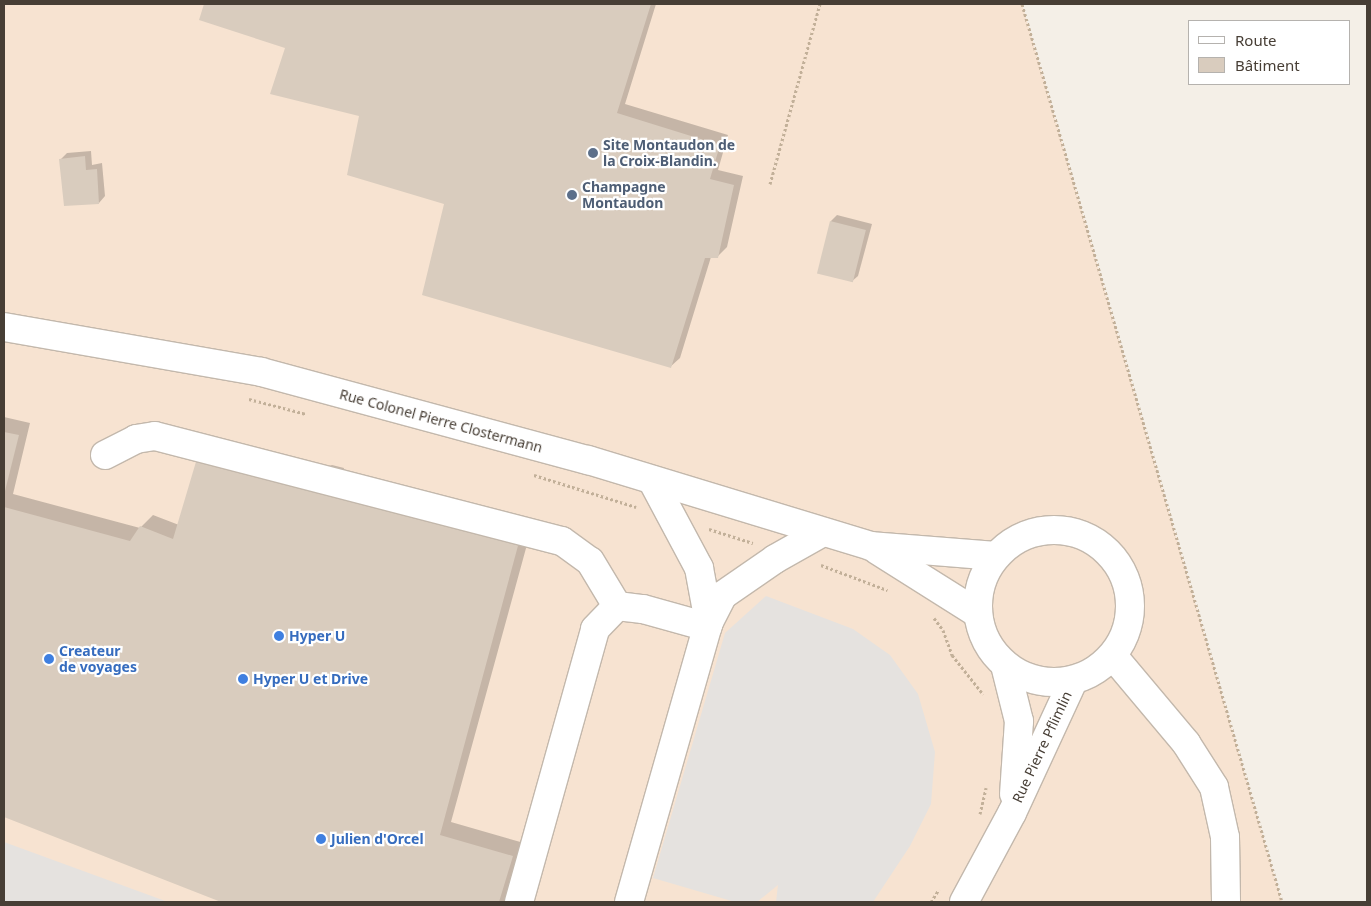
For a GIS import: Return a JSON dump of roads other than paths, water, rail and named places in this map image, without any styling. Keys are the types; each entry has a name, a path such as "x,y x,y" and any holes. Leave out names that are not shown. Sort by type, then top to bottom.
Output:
{"street":[{"name":"Rue Colonel Pierre Clostermann","path":"4,327 261,372 652,480 871,546 995,556"},
{"path":"105,455 136,438 155,436 562,541 590,561 616,606"},
{"path":"652,480 699,568 708,625"},
{"path":"1041,530 1067,530 1092,540 1113,557 1126,580 1131,606 1126,632 1113,656 1095,671 1073,681 1049,682 1025,677 1004,665 982,632 977,612 978,592 984,573 995,556 1016,539 1041,530"},
{"path":"629,902 708,625 723,595 775,559 823,532"},
{"name":"Rue Colonel Pierre Clostermann","path":"871,546 977,612"},
{"path":"616,606 643,608 708,625"},
{"path":"519,902 595,629 616,606"},
{"path":"1113,656 1186,743 1214,787 1225,837 1226,902"},
{"name":"Rue Pierre Pflimlin","path":"1004,665 1019,721 1012,814"},
{"name":"Rue Pierre Pflimlin","path":"964,902 1012,814 1073,681"}],"place":[{"name":"Site Montaudon de la Croix-Blandin.","path":"593,153"},
{"name":"Champagne Montaudon","path":"572,195"},
{"name":"Hyper U","path":"279,636"},
{"name":"Createur de voyages","path":"49,659"},
{"name":"Hyper U et Drive","path":"243,679"},
{"name":"Julien d'Orcel","path":"321,839"}]}
